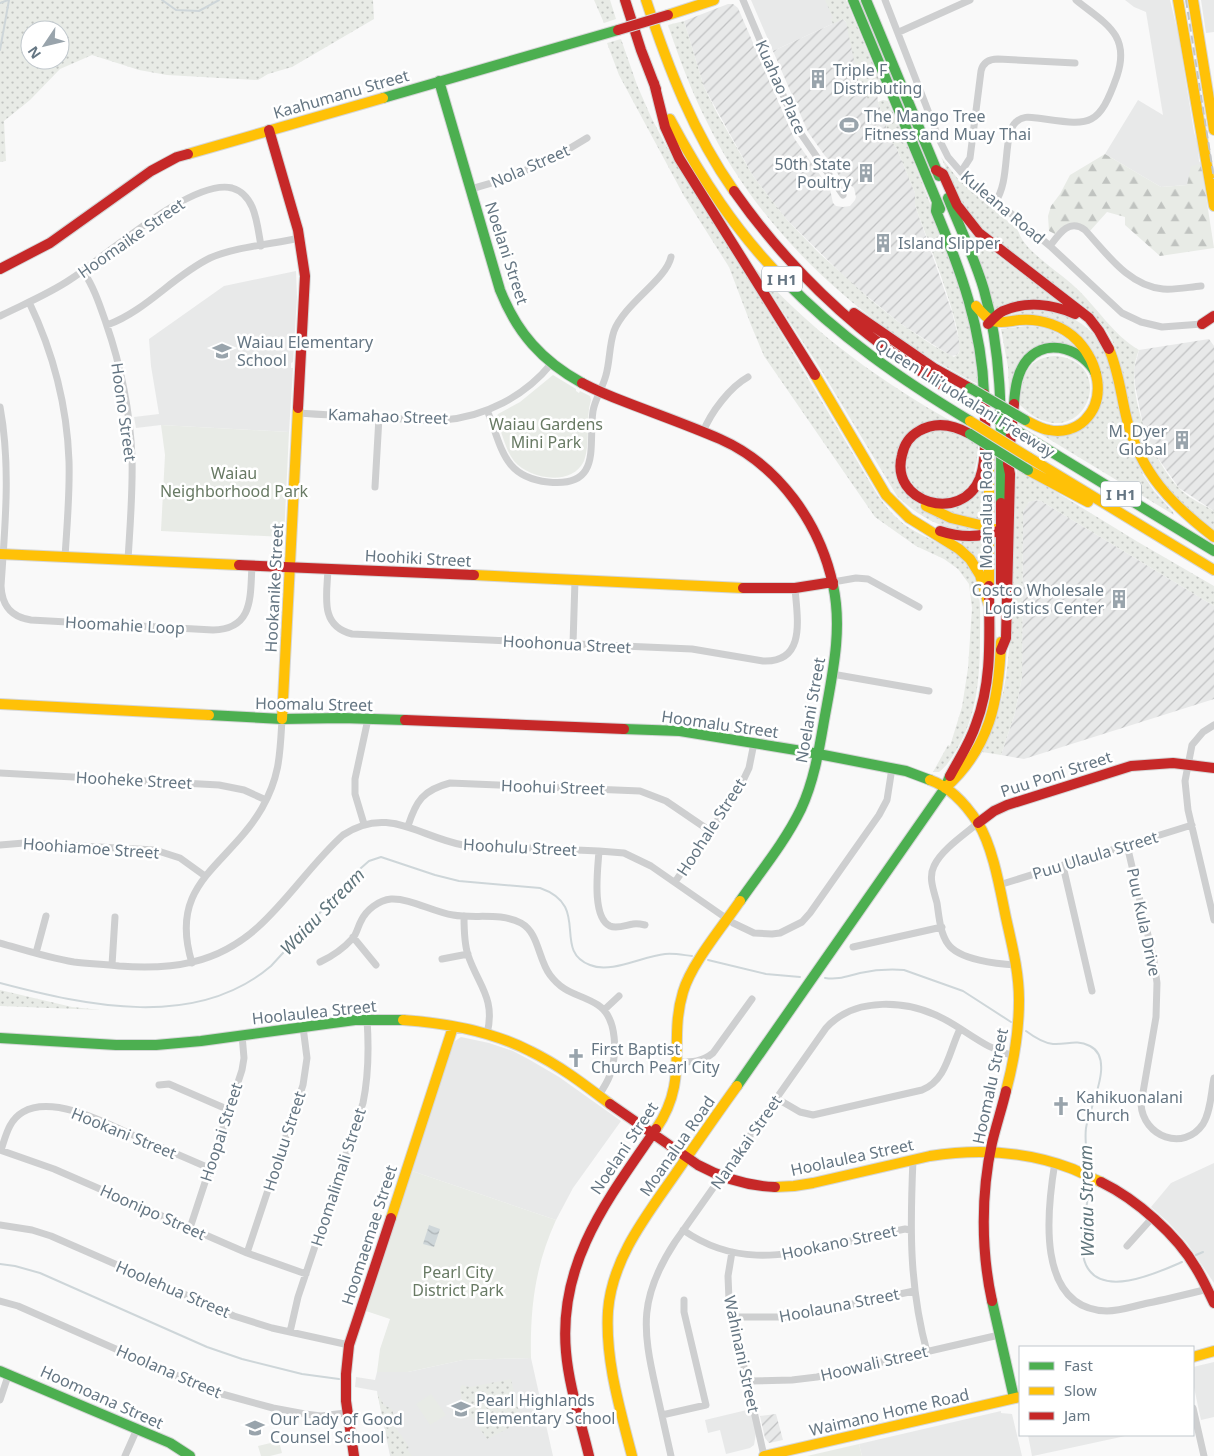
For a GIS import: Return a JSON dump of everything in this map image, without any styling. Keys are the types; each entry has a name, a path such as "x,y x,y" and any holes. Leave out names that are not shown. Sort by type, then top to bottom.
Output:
{"main road":[{"name":"Queen Liliʻuokalani Freeway","path":"625,0 654,83 683,145 706,183 740,230 779,276 818,314 858,348 913,386 1214,571"},
{"name":"Queen Liliʻuokalani Freeway","path":"646,0 659,44 679,95 714,162 761,228 813,286 868,334 905,361 970,403 1214,551"},
{"name":"Kaahumanu Street","path":"0,269 50,243 163,164 184,155 618,30 714,0"},
{"name":"Moanalua Road","path":"632,1456 609,1350 606,1325 610,1291 619,1262 633,1236 687,1157 945,788 949,775 961,758 973,735 984,700 988,662 990,403 984,339 966,273 853,0"},
{"name":"Moanalua Road","path":"866,0 976,266 992,320 998,350 1001,384 1001,650 999,680 986,729 977,748 957,780 945,788"},
{"path":"1178,0 1214,206"},
{"path":"1193,0 1214,130"},
{"name":"Noelani Street","path":"439,81 497,282 505,303 527,339 551,364 579,382 728,443 769,471 786,488 816,532 833,582 838,626 832,674 810,790 799,816 700,958 686,982 680,997 677,1084 674,1097 666,1115 590,1228 577,1258 568,1293 566,1352 589,1456"},
{"path":"654,83 665,127 679,158 810,367 886,495 902,513 956,546 970,558 981,577 989,606"},
{"name":"Hookanike Street","path":"269,130 300,238 304,263 305,292 282,719"},
{"path":"936,170 943,174 957,205 979,234 1089,318 1099,329 1114,359 1130,432 1143,464 1170,502 1214,537"},
{"path":"912,493 927,503 936,505 946,505 961,500 973,490 977,483 983,467 984,456 984,383 978,332 961,274 936,211 937,202"},
{"path":"813,286 934,368 1040,428 1053,432 1065,431 1078,426 1089,417 1096,406 1099,390 1094,362 1084,347 1072,335 1058,327 1032,320 998,322 985,317 976,306"},
{"path":"984,339 987,326 997,315 1003,311 1033,304 1051,305 1083,318 1108,344"},
{"path":"1202,324 1214,316"},
{"path":"1202,324 1214,327"},
{"path":"1001,484 1008,464 1016,382 1020,370 1026,361 1046,349 1067,349 1090,363 1096,374"},
{"path":"989,531 940,514 926,506 912,493 904,480 900,462 904,448 912,436 923,428 941,424 970,434 1028,470 1214,571"},
{"path":"1001,650 1006,638 1010,474 1008,464"},
{"path":"919,525 958,536 1001,530"},
{"name":"Hoohiki Street","path":"1,554 751,588 795,588 833,582"},
{"name":"Hoomalu Street","path":"0,704 282,719 368,719 667,730 702,734 892,768 921,775 945,788 964,805 978,823 989,848 1016,965 1019,1004 1014,1056 991,1152 986,1195 985,1240 990,1294 1017,1397"},
{"name":"Puu Poni Street","path":"978,823 994,811 1007,805 1122,768 1153,763 1188,763 1214,768"},
{"name":"Hoolaulea Street","path":"0,1038 143,1045 174,1044 367,1019 408,1020 487,1034 537,1054 706,1170 740,1182 761,1186 794,1186 955,1152 1018,1154 1055,1162 1116,1190 1153,1217 1183,1250 1208,1289 1214,1303"},
{"name":"Hoomaemae Street","path":"354,1456 345,1413 344,1380 349,1345 454,1027"},
{"path":"1194,1357 1214,1351"},
{"name":"Hoomoana Street","path":"5,1372 170,1443 190,1456"},
{"name":"Waimano Home Road","path":"764,1456 1017,1397"}],"street":[{"name":"Kuahao Place","path":"743,0 797,128 843,195"},
{"name":"Kuleana Road","path":"885,0 939,139 948,157 961,172 1050,246 1110,304 1128,317 1162,327 1202,324"},
{"path":"898,32 970,0"},
{"path":"995,202 1002,189 1010,133 1015,123 1026,117 1074,122 1087,121 1103,109 1114,84 1121,59 1121,48 1117,37 1108,26 1076,0"},
{"path":"961,172 970,158 981,71 985,62 998,58 1075,64"},
{"name":"Nola Street","path":"471,190 505,179 540,164 587,138"},
{"name":"Hoomaike Street","path":"0,316 62,285 181,201 217,188 231,188 247,198 254,211 261,246"},
{"path":"1050,246 1064,229 1071,226 1079,226 1124,271 1139,282 1148,286 1165,289 1201,286"},
{"path":"107,325 128,316 211,258 224,253 300,238"},
{"path":"487,410 506,458 516,471 531,480 564,483 582,474 590,462 593,413 607,372 611,342 618,322 668,266 671,257"},
{"name":"Hoono Street","path":"83,271 97,298 120,368 129,424 132,471 128,560"},
{"path":"30,302 53,362 61,391 67,427 69,488 65,557"},
{"name":"Kamahao Street","path":"298,413 445,420 464,417 487,410 522,392 551,364"},
{"path":"704,432 710,417 738,382 748,377"},
{"path":"0,407 7,463 1,554"},
{"path":"375,487 379,417"},
{"name":"Hoomahie Loop","path":"1,554 3,598 8,610 21,618 214,630 232,627 246,613 250,599 252,566"},
{"name":"Hoohonua Street","path":"328,569 328,613 336,626 347,633 692,650 762,661 773,661 786,654 793,646 797,637 795,588"},
{"path":"833,582 856,578 868,579 919,607"},
{"path":"573,644 575,580"},
{"path":"832,674 929,691"},
{"name":"Hookanike Street","path":"192,963 186,939 186,916 193,894 205,876 252,822 266,800 276,778 279,764 282,719"},
{"path":"364,824 355,794 355,779 368,719"},
{"path":"1214,725 1203,732 1190,749 1185,788 1214,920"},
{"name":"Hoohale Street","path":"675,882 743,781 751,760 754,743"},
{"name":"Hoohulu Street","path":"0,943 74,962 160,968 192,963 225,950 253,932 339,839 364,824 384,822 408,826 445,841 463,845 618,852 651,866 745,930 763,934 780,933 802,922 810,913 879,815 887,800 892,768"},
{"name":"Hooheke Street","path":"0,773 219,785 244,790 266,800"},
{"name":"Hoohui Street","path":"408,826 417,805 425,794 434,788 450,783 640,791 666,801 710,831"},
{"name":"Puu Poni Street","path":"978,823 942,855 932,870 932,883 942,927 947,943 957,952 977,959 1016,965"},
{"name":"Puu Ulaula Street","path":"999,885 1192,825"},
{"name":"Hoohiamoe Street","path":"0,845 24,843 155,850 180,858 205,876"},
{"name":"Puu Kula Drive","path":"1128,845 1154,961 1157,983 1156,1016 1141,1104 1143,1115 1148,1125 1161,1135 1171,1138 1182,1138 1196,1132 1203,1124 1207,1114 1214,1078"},
{"path":"599,851 597,890 603,919 614,927 634,924 645,925"},
{"path":"1063,866 1092,991"},
{"path":"320,962 338,953 353,938 368,911 380,902 390,899 406,901 444,914 509,919 525,926 533,935 542,962 554,980 564,989 592,1002 604,1010 612,1025 613,1060 608,1080 599,1095"},
{"path":"36,953 46,916"},
{"path":"464,916 468,954 487,998 489,1017 487,1034"},
{"path":"112,965 115,917"},
{"path":"853,947 942,927"},
{"path":"353,938 376,965"},
{"path":"442,959 468,954"},
{"path":"604,1010 619,996"},
{"path":"678,1062 697,1061 713,1053 752,1000"},
{"name":"Nanakai Street","path":"671,1456 646,1345 647,1310 651,1288 658,1270 683,1230 826,1028 834,1020 853,1010 873,1005 904,1006 933,1014 992,1049 1014,1056"},
{"name":"Hoomalimali Street","path":"290,1332 306,1274 363,1103 368,1080 369,1059 367,1019"},
{"name":"Hooluu Street","path":"248,1253 303,1085 307,1058 303,1027"},
{"path":"776,1098 800,1112 813,1115 922,1090 932,1085 939,1078 960,1029"},
{"name":"Hoopai Street","path":"190,1228 244,1064 242,1035"},
{"path":"159,1085 169,1084 229,1110"},
{"name":"Hookani Street","path":"0,1150 10,1125 19,1115 35,1107 49,1107 83,1114 209,1168"},
{"name":"Hoonipo Street","path":"0,1150 54,1169 248,1253 306,1274"},
{"path":"913,1160 910,1230 914,1291 927,1352"},
{"path":"1055,1162 1050,1213 1051,1253 1057,1279 1063,1290 1071,1298 1088,1308 1114,1310 1208,1289"},
{"path":"1126,1246 1153,1217"},
{"name":"Hoolehua Street","path":"0,1225 20,1227 46,1234 234,1316 290,1332 349,1345"},
{"name":"Hookano Street","path":"683,1230 705,1243 732,1252 763,1256 788,1255 905,1229 910,1230"},
{"name":"Wahinani Street","path":"732,1252 727,1284 729,1300 764,1456"},
{"name":"Hoolauna Street","path":"733,1317 775,1318 798,1316 914,1291"},
{"path":"662,1415 706,1405 684,1312 684,1300"},
{"name":"Hoolana Street","path":"0,1301 18,1306 222,1394 273,1408 305,1414 321,1416 345,1413"},
{"name":"Hoowali Street","path":"748,1381 792,1380 817,1377 1000,1335"},
{"path":"0,1400 5,1372"},
{"path":"1194,1412 1204,1456"},
{"path":"125,1456 137,1429"}],"shaded area":[{"path":"751,0 835,0 843,19 773,51"},
{"path":"1125,0 1170,0 1178,33 1201,164 1187,185 1161,187 1105,154 1138,100 1163,115 1146,12 1134,7"},
{"path":"1201,0 1214,0 1214,32 1206,33"},
{"path":"728,4 733,4 738,8 794,138 830,189 833,203 836,206 843,207 850,206 855,200 854,188 840,177 808,132 773,51 843,19 846,22 876,83 878,102 891,140 897,149 915,193 915,205 952,312 960,344 960,350 957,355 951,356 901,324 851,283 787,220 753,176 704,87 684,21"},
{"name":"Waiau Elementary School","path":"296,271 297,297 293,362 291,363 291,368 293,368 289,432 161,425 136,428 134,417 159,414 151,366 149,339 224,286"},
{"path":"1209,339 1214,346 1214,511 1179,488 1155,454 1143,425 1135,385 1134,369 1139,350"},
{"path":"1032,500 1041,501 1214,606 1214,699 1024,759 1001,755 1015,713 1022,677 1023,511"},
{"path":"461,1037 513,1051 559,1077 621,1121 573,1188 556,1220 412,1171 447,1061 455,1041"},
{"path":"1214,1163 1214,1283 1187,1243 1151,1207 1171,1183"},
{"name":"Pearl Highlands Elementary School","path":"531,1358 553,1456 390,1456 377,1391 355,1387 356,1377 375,1380 377,1372 408,1372 463,1360"},
{"path":"1214,1362 1214,1417 1201,1420 1194,1388 1194,1367"},
{"path":"751,1409 756,1433 754,1445 750,1448 726,1454 720,1430 708,1433 705,1420"},
{"path":"1001,1411 1001,1413 1012,1414 1022,1456 862,1456 859,1444"},
{"path":"776,1414 783,1440 769,1443 765,1438 760,1416"},
{"path":"1028,1436 1125,1436 1032,1456"}],"green space":[{"path":"0,0 373,0 374,19 292,67 268,74 258,80 167,75 139,70 92,55 70,65 70,20 20,20 20,70 59,70 30,100 4,121 6,161 0,162"},
{"path":"594,0 610,0 616,19 604,23"},
{"path":"825,0 846,0 883,88 880,93 868,99 865,91 849,98 848,94 860,89 846,22 843,19 833,24 831,19 833,18"},
{"path":"684,21 704,87 717,113 753,176 787,220 819,253 871,300 901,324 954,357 959,353 956,324 915,205 915,193 897,149 891,140 878,102 888,101 957,272 976,338 978,384 937,362 896,336 857,306 821,274 787,239 756,202 729,162 695,97 668,25"},
{"path":"621,39 637,85 672,157 763,303 877,494 903,524 915,532 947,547 960,557 966,563 975,580 978,589 980,618 979,668 976,697 962,740 949,761 939,772 933,772 948,745 950,746 962,707 968,668 972,608 969,584 958,569 944,559 916,546 875,517 764,356 729,267 684,196 619,75 607,43"},
{"path":"1105,154 1161,187 1187,185 1191,166 1201,164 1214,248 1160,256 1125,225 1125,217 1107,212 1090,231 1072,223 1055,234 1049,231 1048,216 1051,206 1070,175"},
{"path":"941,157 958,179 1018,230 1021,238 1034,253 1075,287 1121,337 1139,350 1135,365 1134,383 1142,422 1150,442 1169,476 1179,488 1191,498 1214,511 1214,531 1161,483 1149,465 1131,420 1118,356 1103,326 1090,311 980,228 957,194"},
{"path":"968,231 1062,304 995,310 985,274"},
{"path":"757,270 802,315 849,355 926,407 954,423 942,421 900,447 914,500 926,510 977,530 955,529 934,522 914,510 897,496 818,365"},
{"path":"1029,310 1053,312 1073,319 1082,324 1098,339 1105,350 1143,475 1174,515 1039,433 1054,436 1103,401 1074,332 1000,317"},
{"path":"1026,326 1056,332 1080,350 1045,344 1009,391 1008,367 1001,329"},
{"path":"1055,356 1074,361 1085,372 1090,385 1088,399 1081,412 1069,420 1054,423 1035,417 1020,405 1024,379 1031,366 1037,361"},
{"name":"Waiau Gardens Mini Park","path":"553,375 576,389 579,393 580,391 590,396 591,400 584,461 578,469 570,474 550,478 530,472 514,461 506,446 496,418 498,414 520,402"},
{"name":"Waiau Neighborhood Park","path":"161,425 289,432 284,537 161,531 165,455"},
{"path":"935,430 952,431 978,445 974,478 963,492 944,499 926,496 914,486 907,474 907,455 916,439"},
{"path":"1017,468 1214,586 1214,606 1041,501 1029,502 1023,511 1022,677 1015,713 1001,755 982,752 999,710 1007,669"},
{"path":"983,479 983,520 969,520 943,508"},
{"path":"994,540 997,647 993,690"},
{"path":"962,541 984,541 984,572 961,544"},
{"path":"0,990 72,1007 101,1010 0,1006"},
{"name":"Pearl City District Park","path":"412,1171 556,1220 543,1254 535,1288 531,1358 463,1360 408,1372 377,1372 380,1349 390,1319 366,1311"},
{"path":"511,1379 519,1413 517,1414 518,1417 515,1418 509,1428 487,1439 462,1403 460,1388 462,1385 470,1387"},
{"path":"377,1392 384,1405 392,1409 394,1417 390,1419 409,1447 407,1449 412,1456 391,1456"},
{"path":"431,1394 446,1415 430,1425 416,1404"},
{"path":"279,1441 282,1453 261,1456 258,1446"},
{"path":"859,1444 862,1456 807,1456"}],"water":[{"path":"429,1225 440,1229 434,1247 423,1244"}],"waterway":[{"path":"0,3 8,0"},
{"path":"0,50 9,0"},
{"path":"162,0 176,10 199,11 219,0"},
{"name":"Waiau Stream","path":"0,983 68,999 104,1005 175,1006 209,999 241,986 271,966 361,868 369,861 381,857 459,881 540,888 555,896 564,906 568,916 573,949 579,958 590,965 598,967 617,966 665,954 692,956"},
{"name":"Waiau Stream","path":"708,960 766,974 800,977"},
{"name":"Waiau Stream","path":"825,978 839,978 876,970 904,970 963,991 1011,1022"},
{"name":"Waiau Stream","path":"1026,1031 1035,1037 1053,1044 1085,1044 1097,1052 1101,1061 1099,1084 1086,1128 1089,1174"},
{"name":"Waiau Stream","path":"1090,1181 1082,1247 1086,1265 1094,1275 1105,1280 1117,1282 1131,1280 1182,1262"},
{"name":"Waiau Stream","path":"1196,1255 1203,1252"},
{"path":"0,1264 40,1273 207,1347 242,1359 302,1374 339,1379"}],"railway":[{"path":"1186,0 1214,179"}],"traffic: fast":[{"path":"853,0 940,209"},
{"path":"866,0 939,176"},
{"path":"383,98 618,30"},
{"path":"439,81 500,290 514,320 543,355 582,383"},
{"path":"948,198 972,255 984,290 995,343 1000,396 1001,503"},
{"path":"937,202 936,211 962,278 975,323 984,394"},
{"path":"783,279 848,338 895,373 970,421"},
{"path":"1014,404 1017,380 1021,369 1036,352 1046,349 1065,349 1083,358 1096,374"},
{"path":"970,388 1025,420"},
{"path":"970,403 1027,437"},
{"path":"970,434 1028,470"},
{"path":"1027,437 1214,551"},
{"path":"740,901 795,821 806,798 813,776 830,687 837,636 836,602 833,585"},
{"path":"209,715 282,719 405,720"},
{"path":"624,729 680,731 808,752 906,771 930,780"},
{"path":"737,1086 945,788 950,776"},
{"path":"0,1038 116,1045 156,1045 201,1041 355,1020 403,1020"},
{"path":"992,1301 1014,1398"},
{"path":"0,1371 170,1443 190,1456"}],"traffic: slow":[{"path":"646,0 663,50 694,123 719,169 734,191"},
{"path":"668,15 714,0"},
{"path":"1178,0 1214,206"},
{"path":"1193,0 1214,130"},
{"path":"188,154 383,98"},
{"path":"670,119 720,203 750,242 783,279"},
{"path":"976,306 986,317 996,322 1036,320 1059,327 1078,341 1091,360 1095,370 1098,391 1092,411 1085,420 1073,428 1064,431 1043,429 1025,420"},
{"path":"1109,349 1118,375 1127,420 1140,456 1149,472 1171,499 1198,525 1214,537"},
{"path":"815,375 886,495 909,518 959,549 970,559 980,575 989,606"},
{"path":"282,719 298,408"},
{"path":"970,421 1028,457"},
{"path":"989,451 989,586"},
{"path":"1028,457 1214,570"},
{"path":"1028,470 1088,502"},
{"path":"926,506 951,518 1001,530"},
{"path":"0,554 239,565"},
{"path":"474,575 743,588"},
{"path":"945,788 960,773 972,756 982,740 989,722 998,684 1001,642"},
{"path":"0,704 209,715"},
{"path":"930,780 951,792 974,817 988,844 995,869 1015,959 1019,990 1017,1035 1006,1091"},
{"path":"656,1129 666,1111 676,1077 677,1027 679,1010 687,981 700,957 740,901"},
{"path":"403,1020 436,1023 468,1029 515,1044 561,1069 610,1104"},
{"path":"391,1218 453,1027"},
{"path":"632,1456 618,1402 609,1348 608,1311 616,1273 643,1221 737,1086"},
{"path":"775,1187 813,1183 930,1156 983,1152 1018,1155 1053,1162 1101,1182"},
{"path":"1194,1357 1214,1351"},
{"path":"764,1456 1019,1397"}],"traffic: jam":[{"path":"625,0 656,89"},
{"path":"618,30 668,15"},
{"path":"654,83 665,127 679,158 815,375"},
{"path":"269,130 298,230 305,276 298,408"},
{"path":"0,269 50,243 151,171 177,157 188,154"},
{"path":"936,170 943,174 957,205 979,233 1089,318 1109,349"},
{"path":"734,191 792,264 842,313 886,348 970,403"},
{"path":"988,324 1003,311 1021,306 1048,306 1075,314"},
{"path":"854,313 934,368 970,388"},
{"path":"1202,324 1214,316"},
{"path":"582,383 610,396 720,439 741,450 761,464 794,499 807,519 827,562 833,585"},
{"path":"970,434 951,426 938,425 925,428 913,435 904,448 901,472 906,485 916,496 929,502 944,504 958,501 971,492 980,478 983,469 985,437 984,394"},
{"path":"1001,650 1006,638 1010,474 1008,464 1014,404"},
{"path":"1001,503 1001,583"},
{"path":"940,531 970,536 986,535 1001,530"},
{"path":"239,565 474,575"},
{"path":"743,588 795,588 833,582"},
{"path":"950,776 974,731 985,690 989,656 989,586"},
{"path":"405,720 624,729"},
{"path":"978,823 994,811 1007,805 1131,766 1173,763 1214,768"},
{"path":"992,1301 984,1242 984,1202 988,1162 1006,1091"},
{"path":"610,1104 707,1170 745,1183 775,1187"},
{"path":"589,1456 572,1391 566,1352 566,1319 570,1289 578,1260 590,1233 604,1207 656,1129"},
{"path":"1101,1182 1128,1198 1167,1231 1188,1256 1201,1276 1214,1303"},
{"path":"354,1456 346,1401 349,1345 391,1218"}],"place":[{"name":"Triple F Distributing","path":"818,79"},
{"name":"The Mango Tree Fitness and Muay Thai","path":"849,125"},
{"name":"50th State Poultry","path":"866,173"},
{"name":"Island Slipper","path":"883,243"},
{"name":"Waiau Elementary School","path":"222,351"},
{"name":"M. Dyer Global","path":"1182,440"},
{"name":"Costco Wholesale Logistics Center","path":"1119,599"},
{"name":"First Baptist Church Pearl City","path":"576,1058"},
{"name":"Kahikuonalani Church","path":"1061,1106"},
{"name":"Pearl Highlands Elementary School","path":"461,1409"},
{"name":"Our Lady of Good Counsel School","path":"255,1428"}]}
